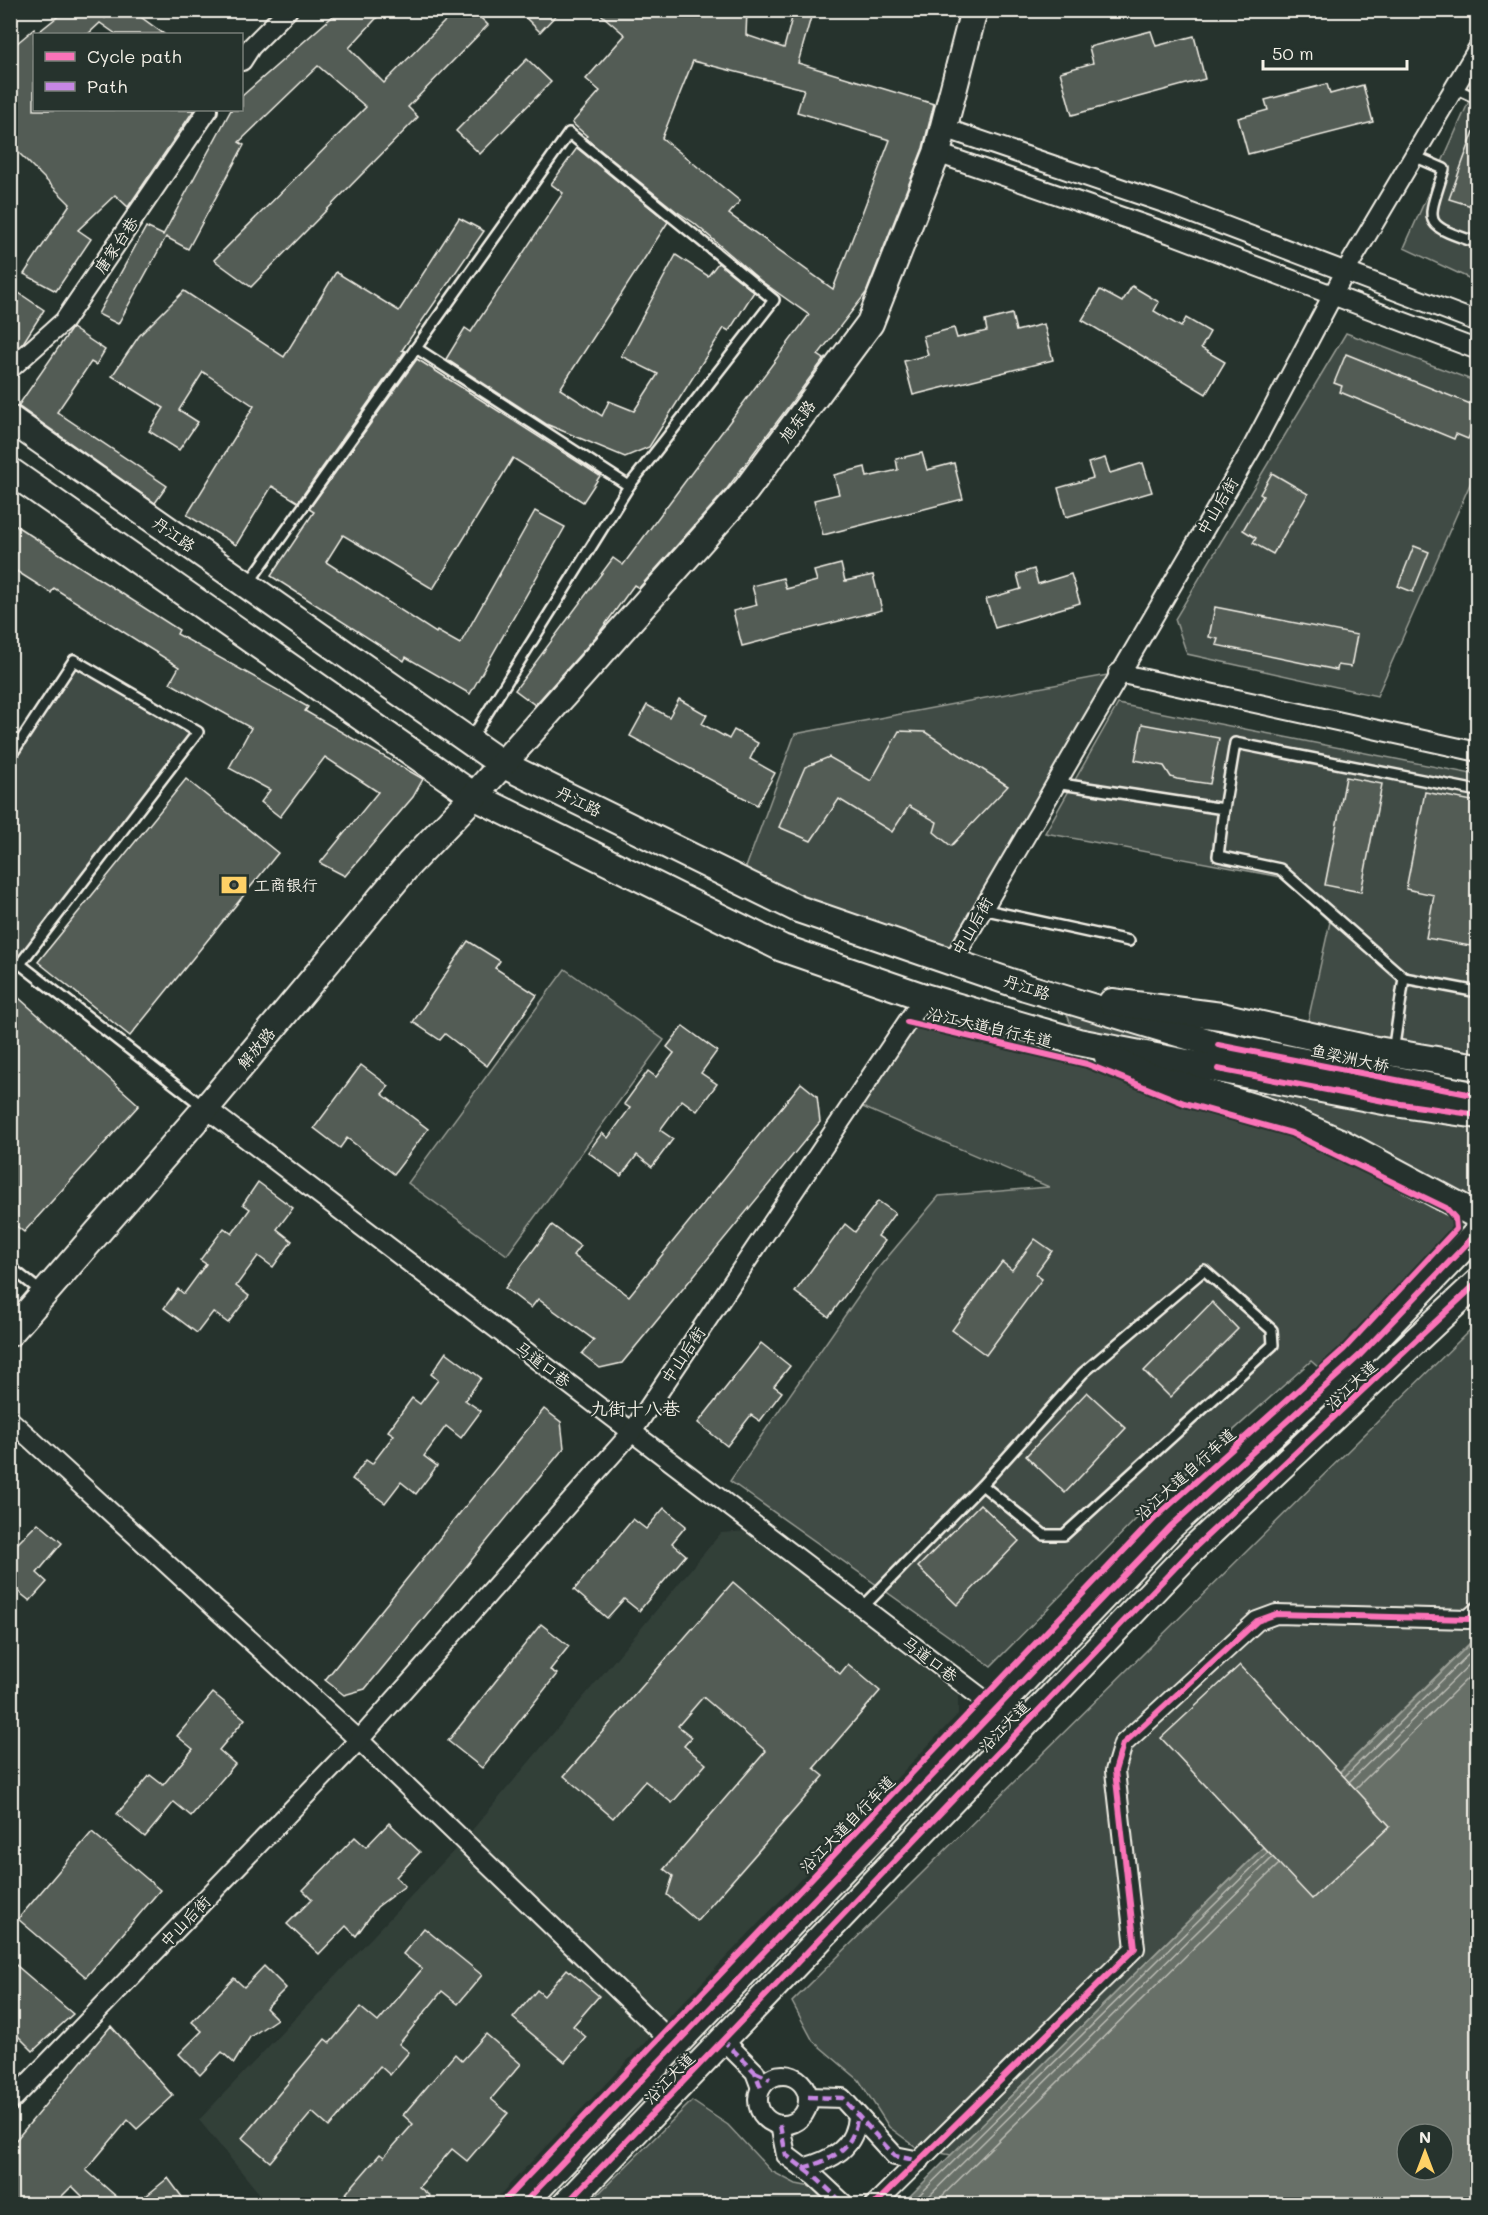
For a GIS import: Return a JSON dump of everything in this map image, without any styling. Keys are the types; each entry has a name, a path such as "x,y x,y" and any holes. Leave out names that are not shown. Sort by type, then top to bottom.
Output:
{"main road":[{"name":"旭东路","path":"502,764 746,490 870,323 937,153 974,10"},
{"name":"丹江路","path":"10,419 502,764 798,909 1060,997 1218,1057"},
{"path":"10,471 474,796 782,948 924,997 1078,1042 1141,1073 1276,1114 1342,1143 1478,1216"},
{"name":"解放路","path":"10,1333 206,1108 409,864 502,764"},
{"path":"1060,997 1152,1005 1221,1016 1393,1052 1478,1067"},
{"path":"1078,1042 1218,1057 1394,1103 1478,1115"},
{"name":"鱼梁洲大桥","path":"1218,1057 1478,1096"},
{"name":"沿江大道","path":"523,2205 1170,1527 1360,1355 1478,1232"},
{"name":"沿江大道","path":"566,2205 1193,1549 1478,1282"}],"street":[{"path":"243,59 251,47 288,10"},
{"name":"中山后街","path":"952,962 1253,446 1346,272 1478,48"},
{"name":"唐家台巷","path":"10,369 64,321 207,111"},
{"path":"944,128 1170,205 1478,322"},
{"path":"937,153 1171,234 1478,350"},
{"path":"1118,674 1478,752"},
{"name":"中山后街","path":"10,2102 359,1740 632,1432 924,997"},
{"name":"马道口巷","path":"206,1108 995,1708"},
{"path":"10,1420 359,1740 676,2046"},
{"path":"875,2205 1135,1948 1116,1771 1123,1744 1257,1621 1276,1614 1469,1619 1478,1611"},
{"path":"723,2039 762,2080"},
{"path":"782,2075 791,2076 804,2086 808,2097 807,2110 802,2117 788,2125 772,2123 760,2111 758,2103 762,2080 782,2075"},
{"path":"808,2097 842,2098 895,2156 920,2161"},
{"path":"803,2168 824,2162 840,2153 857,2129 857,2115"},
{"path":"780,2125 786,2155 844,2205"}],"lane":[{"path":"1454,88 1478,99"},
{"path":"248,585 569,133 774,300 629,486 470,741"},
{"path":"1414,156 1444,169 1430,214 1434,225 1441,231 1478,243"},
{"path":"416,348 629,486"},
{"path":"10,757 74,660 198,732 20,964 22,966"},
{"path":"1478,790 1235,743 1218,856 1280,869 1404,978 1478,992"},
{"path":"1055,783 1224,809"},
{"path":"982,909 1129,941"},
{"path":"10,958 206,1108"},
{"path":"1393,1052 1404,978"},
{"path":"10,1267 44,1294"},
{"path":"863,1608 982,1485 1083,1373 1204,1270 1272,1330 1273,1345 1064,1536 1044,1534 982,1485"}],"shaded area":[{"path":"1477,83 1477,282 1404,248"},
{"path":"1346,333 1477,382 1477,468 1377,696 1187,654 1175,619"},
{"path":"74,660 198,732 20,964 10,957 10,757"},
{"path":"1118,673 952,962 741,881 795,734"},
{"path":"1118,704 1477,775 1477,1232 1333,1380 1311,1361 1150,1505 991,1666 730,1481 875,1272 939,1196 1049,1187 853,1103 924,997 1078,1042 1060,997 1305,1034 1330,922 1280,877 1045,833"},
{"path":"565,969 664,1040 507,1255 408,1183"},
{"path":"1477,1323 1477,1636 951,2155 919,2149 889,2127 859,2080 813,2041 792,2002"},
{"path":"747,1531 958,1695 958,1714 491,2204 268,2204 199,2120 463,1841 721,1533"},
{"path":"692,2101 728,2125 771,2171 796,2184 811,2187 828,2204 588,2204"}],"water":[{"path":"1477,1637 1477,2204 902,2204 951,2155"}],"building":[{"path":"66,10 95,10 105,18 115,10 131,10 163,33 115,33 100,23 89,33 37,33"},
{"path":"340,10 384,10 349,48 384,83 456,10 473,10 488,25 408,107 418,117 251,287 214,260 366,107 318,66 239,142 244,145 188,249 166,237 118,324 98,314 146,227 163,235 230,111 243,111 243,95"},
{"path":"518,10 561,10 540,32"},
{"path":"596,10 747,10 746,35 784,48 794,10 813,10 798,63 934,104 923,148 866,293 818,355 824,359 726,490 639,588 634,585 599,633 535,705 515,690 613,558 623,565 809,315 761,281 694,223 585,138 587,136 572,123 600,91 586,79 625,35","holes":["693,61 804,89 797,112 890,140 833,289 729,214 740,201 662,138"]},
{"path":"34,29 33,111 193,111 128,207 115,195 78,230 91,239 56,291 24,274 70,204 10,144 10,49"},
{"path":"1151,31 1156,46 1194,36 1205,79 1072,115 1060,72 1093,63 1089,47"},
{"path":"527,59 551,82 480,154 456,131"},
{"path":"1327,84 1330,94 1363,85 1373,122 1248,154 1238,118 1268,110 1265,100"},
{"path":"1476,126 1478,126 1478,208 1449,199"},
{"path":"577,148 668,222 560,389 602,416 609,401 634,411 658,374 621,356 676,255 708,276 718,263 754,292 729,331 724,328 649,447 625,457 546,424 446,359 465,328 471,332 563,193 551,184"},
{"path":"459,218 484,231 402,350 405,351 298,502 272,486 236,545 187,515 254,406 203,372 179,410 198,422 179,450 149,431 164,408 112,376 139,336 184,291 284,357 336,272 399,311"},
{"path":"1132,286 1159,302 1154,311 1181,327 1186,318 1210,332 1201,348 1225,362 1206,394 1082,320 1100,290 1122,302"},
{"path":"10,287 44,310 23,343 10,354"},
{"path":"1012,314 1016,331 1044,324 1053,360 913,395 904,361 928,355 923,336 954,328 957,338 987,331 985,321"},
{"path":"72,328 105,350 96,365 91,362 57,412 167,486 155,503 18,406"},
{"path":"1346,354 1478,407 1478,415 1468,439 1456,434 1454,439 1340,392 1342,386 1334,383"},
{"path":"417,359 600,476 583,502 513,458 433,589 343,535 326,562 436,633 437,631 460,644 535,511 565,527 470,694 406,657 404,661 271,576 314,512 309,509"},
{"path":"922,453 927,470 954,463 963,499 823,535 814,500 839,494 834,475 865,467 867,477 898,470 896,459"},
{"path":"1105,458 1110,473 1143,463 1152,492 1066,517 1058,488 1093,478 1088,463"},
{"path":"1272,473 1308,494 1273,554 1253,543 1256,538 1243,530 1263,496 1260,494"},
{"path":"10,522 179,630 177,634 308,707 305,711 423,779 413,797 345,876 320,863 378,792 325,757 280,817 261,802 270,790 229,768 251,728 170,683 179,667 54,588 51,593 10,567"},
{"path":"1414,546 1429,552 1413,592 1398,586"},
{"path":"841,564 845,581 873,575 882,610 742,646 733,611 757,605 752,586 783,578 786,589 817,581 814,571"},
{"path":"1034,569 1038,584 1071,574 1080,603 995,628 986,599 1021,589 1017,574"},
{"path":"1215,607 1357,635 1351,667 1338,665 1337,670 1216,645 1218,639 1209,637"},
{"path":"679,699 707,715 702,724 729,739 734,730 758,743 750,759 775,773 757,805 630,736 647,705 669,717"},
{"path":"1142,724 1219,738 1210,784 1177,779 1171,777 1164,766 1135,760"},
{"path":"899,731 925,732 1008,786 951,846 934,832 937,822 909,806 892,832 839,799 811,841 779,827 805,767 829,757 871,781"},
{"path":"1346,777 1382,784 1361,892 1325,885"},
{"path":"186,779 278,853 130,1036 38,962"},
{"path":"1425,792 1478,802 1478,910 1470,946 1426,938 1434,895 1406,889"},
{"path":"468,941 500,961 495,968 537,995 487,1066 445,1034 440,1040 413,1022"},
{"path":"10,990 139,1105 24,1232 10,1221"},
{"path":"683,1026 717,1051 701,1073 717,1084 697,1111 682,1100 660,1130 673,1139 652,1167 637,1155 621,1176 588,1152 602,1133 608,1138 630,1108 624,1104 648,1071 656,1077 674,1053 667,1047"},
{"path":"361,1065 389,1086 382,1094 428,1129 394,1174 347,1138 340,1148 314,1128"},
{"path":"801,1083 817,1096 820,1122 622,1363 600,1368 582,1354 594,1340 538,1299 531,1308 505,1288 552,1225 580,1246 573,1255 629,1296"},
{"path":"258,1182 293,1208 277,1229 292,1241 273,1267 258,1256 236,1286 249,1296 228,1323 213,1312 197,1333 164,1308 178,1289 184,1294 206,1264 200,1260 224,1228 232,1234 250,1209 243,1204"},
{"path":"878,1201 895,1213 878,1236 885,1241 829,1317 795,1292 845,1224 855,1232"},
{"path":"1035,1239 1052,1251 1035,1274 1042,1279 986,1355 952,1330 1002,1262 1012,1270"},
{"path":"1212,1302 1238,1329 1170,1397 1144,1371"},
{"path":"761,1343 790,1366 774,1386 782,1392 760,1421 751,1415 727,1446 698,1423"},
{"path":"446,1352 481,1378 465,1400 481,1411 461,1438 446,1426 424,1456 437,1466 416,1494 401,1482 385,1503 352,1479 366,1460 372,1464 394,1435 388,1431 412,1398 420,1404 438,1380 431,1374"},
{"path":"1087,1392 1126,1428 1065,1493 1026,1456"},
{"path":"544,1409 561,1422 564,1448 365,1689 344,1695 325,1680"},
{"path":"980,1504 1019,1541 957,1605 918,1567"},
{"path":"664,1508 686,1526 672,1543 686,1555 639,1611 624,1599 607,1618 574,1590 633,1519 646,1529"},
{"path":"38,1523 62,1543 37,1573 47,1582 30,1601 10,1585 10,1551"},
{"path":"733,1582 840,1674 848,1664 880,1691 814,1768 824,1776 697,1921 667,1895 673,1876 664,1869 766,1751 703,1697 678,1726 692,1737 684,1746 706,1764 672,1803 645,1781 613,1818 564,1776"},
{"path":"541,1624 569,1646 550,1670 557,1674 482,1768 448,1741"},
{"path":"1240,1665 1390,1826 1312,1899 1161,1738"},
{"path":"213,1693 245,1719 219,1750 235,1764 191,1816 174,1802 145,1837 117,1814 150,1775 163,1785 193,1749 177,1736"},
{"path":"389,1823 420,1852 396,1877 405,1886 377,1907 356,1936 346,1926 319,1954 287,1924 312,1899 303,1890 355,1837 366,1847"},
{"path":"92,1832 160,1890 86,1977 18,1919"},
{"path":"424,1928 482,1975 458,2004 442,1991 399,2044 409,2052 390,2075 380,2066 329,2127 312,2112 270,2162 242,2138 325,2039 330,2043 360,2007 378,2022 422,1969 403,1954"},
{"path":"10,1960 73,2014 33,2051 18,2036 10,2044"},
{"path":"264,1966 286,1988 266,2008 277,2019 250,2037 234,2063 222,2052 200,2075 179,2054 202,2031 192,2022 234,1978 244,1987"},
{"path":"567,1969 599,1996 573,2026 586,2037 565,2062 513,2018 537,1990 544,1996"},
{"path":"111,2026 173,2096 137,2129 128,2120 86,2170 126,2205 91,2205 72,2186 53,2205 10,2205 10,2147"},
{"path":"486,2034 521,2064 491,2099 508,2113 467,2161 452,2149 419,2187 430,2196 423,2205 336,2205 380,2154 384,2157 413,2124 403,2115 455,2054 462,2061"},
{"path":"168,2178 188,2205 135,2205"}],"marked path":[{"path":"722,2039 755,2072 761,2088"},
{"path":"755,2072 770,2079"},
{"path":"808,2097 842,2098 895,2156 920,2161"},
{"path":"803,2168 824,2161 840,2151 852,2136 857,2115"},
{"path":"780,2125 786,2155 814,2176 844,2204"}],"cycle path":[{"name":"沿江大道自行车道","path":"501,2204 1155,1518 1344,1349 1456,1229 1455,1218 1446,1208 1291,1133 1184,1103 1087,1064 907,1022"},
{"path":"1218,1045 1478,1096"},
{"path":"1218,1069 1394,1103 1478,1115"},
{"path":"523,2204 1170,1527 1360,1355 1478,1232"},
{"path":"566,2204 1193,1549 1478,1282"},
{"path":"875,2204 1135,1948 1115,1771 1123,1744 1257,1621 1276,1614 1469,1619 1478,1611"}],"place":[{"name":"工商银行","path":"234,885"}],"district":[{"name":"九街十八巷","path":"635,1409"}]}
